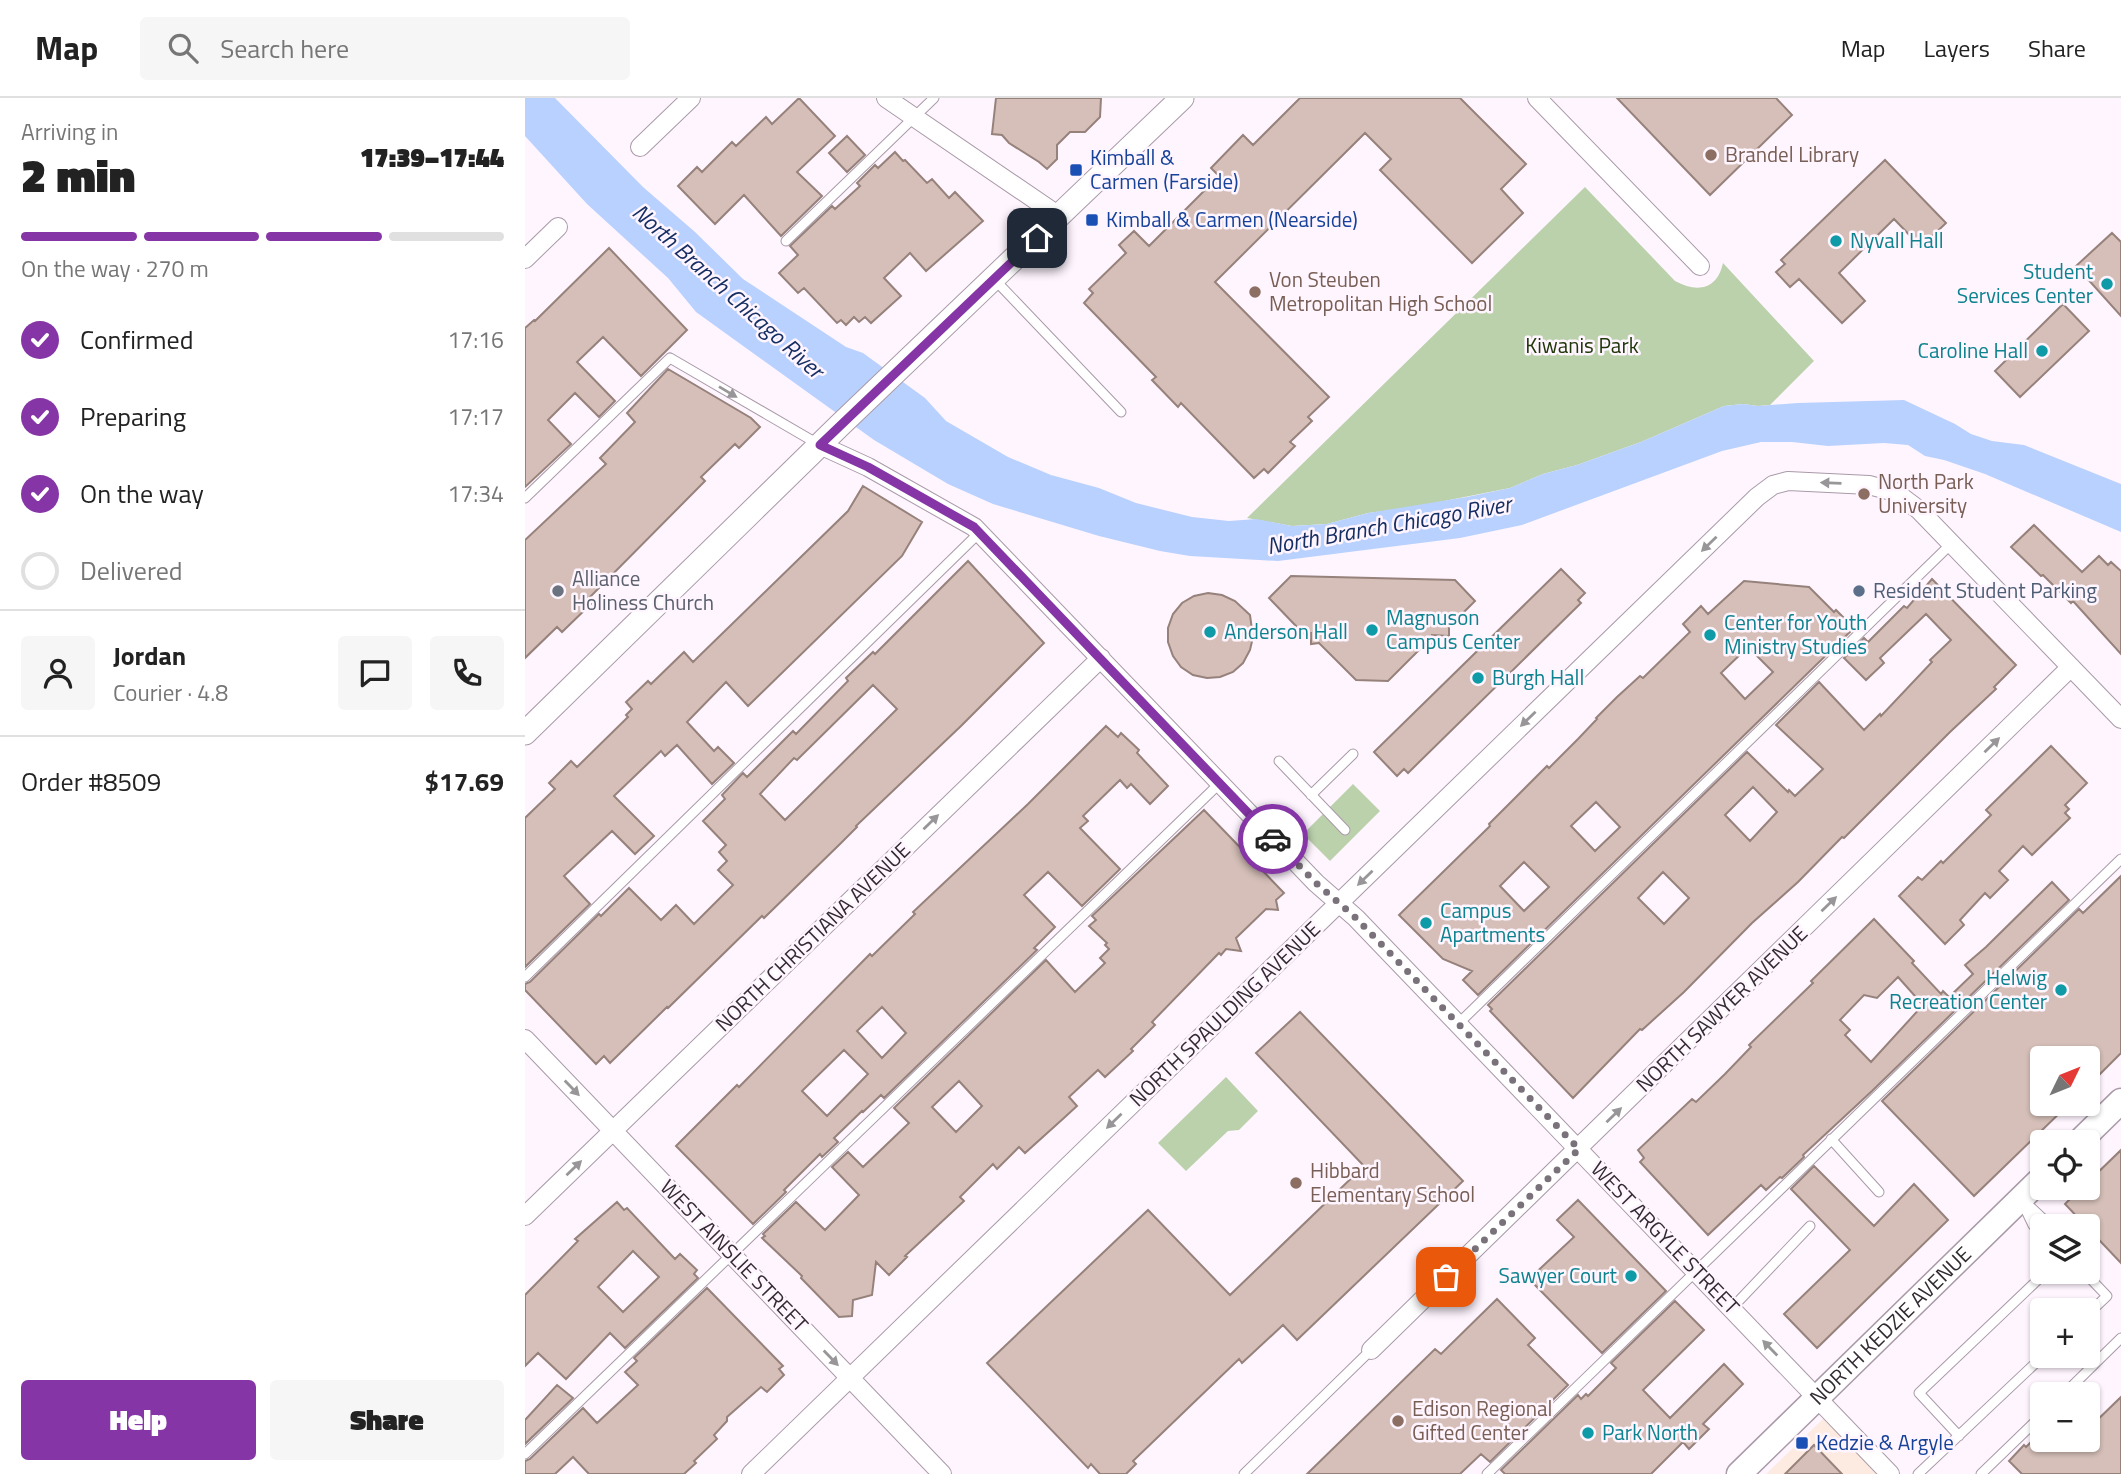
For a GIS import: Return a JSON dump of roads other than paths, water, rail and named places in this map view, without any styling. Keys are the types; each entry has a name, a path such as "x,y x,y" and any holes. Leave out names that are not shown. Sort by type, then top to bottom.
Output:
{"main road":[{"path":"2091,1130 2121,1101"},
{"name":"NORTH KEDZIE AVENUE","path":"1739,1474 2030,1190"}],"street":[{"path":"640,147 691,98"},
{"path":"886,98 1059,216"},
{"path":"525,733 839,426 1182,98"},
{"path":"1537,98 1700,266"},
{"path":"525,259 558,227"},
{"name":"WEST ARGYLE STREET","path":"820,445 868,467 980,532 1316,883 1356,918 1891,1474"},
{"name":"NORTH SPAULDING AVENUE","path":"751,1474 1758,496 1773,485 1788,481 1869,485 1895,492 1919,510 1952,543 2121,719"},
{"name":"NORTH CHRISTIANA AVENUE","path":"525,1216 1101,658"},
{"name":"NORTH SAWYER AVENUE","path":"1371,1350 2071,667"},
{"name":"WEST AINSLIE STREET","path":"525,1039 942,1474"}],"lane":[{"path":"786,241 934,98"},
{"path":"993,279 1121,411"},
{"path":"525,498 670,358 820,445"},
{"path":"525,977 980,532"},
{"path":"1458,1024 1952,543"},
{"path":"1311,795 1353,754"},
{"path":"1279,761 1345,830"},
{"path":"525,1454 1220,783"},
{"path":"1487,1474 2121,859"},
{"path":"1831,1139 1879,1192"},
{"path":"2021,1199 2038,1214"},
{"path":"2021,1199 2030,1218"},
{"path":"1733,1308 1810,1226"},
{"path":"1959,1436 1919,1393 2033,1284"},
{"path":"2096,1284 2107,1296 2100,1303"},
{"path":"2076,1382 2121,1338"},
{"path":"1244,1474 1371,1350"},
{"path":"1918,1474 2030,1368"},
{"path":"1982,1474 2030,1427"}],"water":[{"name":"North Branch Chicago River","path":"525,98 555,98 643,187 743,279 846,347 863,353 925,398 946,421 1008,457 1051,475 1099,488 1136,503 1192,517 1229,521 1256,519 1292,526 1327,524 1368,513 1510,488 1543,474 1641,442 1724,406 1904,400 1971,434 1992,441 2024,445 2121,484 2121,532 1985,474 1925,456 1908,445 1884,443 1828,446 1761,442 1722,451 1522,525 1460,538 1278,561 1190,556 1099,536 993,504 948,484 874,440 696,312 668,278 587,204 525,136"}],"place":[{"name":"Brandel Library","path":"1711,155"},
{"name":"Kimball & Carmen (Farside)","path":"1076,170"},
{"name":"Kimball & Carmen (Nearside)","path":"1092,220"},
{"name":"Nyvall Hall","path":"1836,241"},
{"name":"Student Services Center","path":"2107,284"},
{"name":"Von Steuben Metropolitan High School","path":"1255,292"},
{"name":"Caroline Hall","path":"2042,351"},
{"name":"North Park University","path":"1864,494"},
{"name":"Alliance Holiness Church","path":"558,591"},
{"name":"Resident Student Parking","path":"1859,591"},
{"name":"Magnuson Campus Center","path":"1372,630"},
{"name":"Anderson Hall","path":"1210,632"},
{"name":"Center for Youth Ministry Studies","path":"1710,635"},
{"name":"Burgh Hall","path":"1478,678"},
{"name":"Campus Apartments","path":"1426,923"},
{"name":"Helwig Recreation Center","path":"2061,990"},
{"name":"Hibbard Elementary School","path":"1296,1183"},
{"name":"Sawyer Court","path":"1631,1276"},
{"name":"Edison Regional Gifted Center","path":"1398,1421"},
{"name":"Park North","path":"1588,1433"},
{"name":"Kedzie & Argyle","path":"1802,1443"}],"park label":[{"name":"Kiwanis Park","path":"1582,346"}]}
